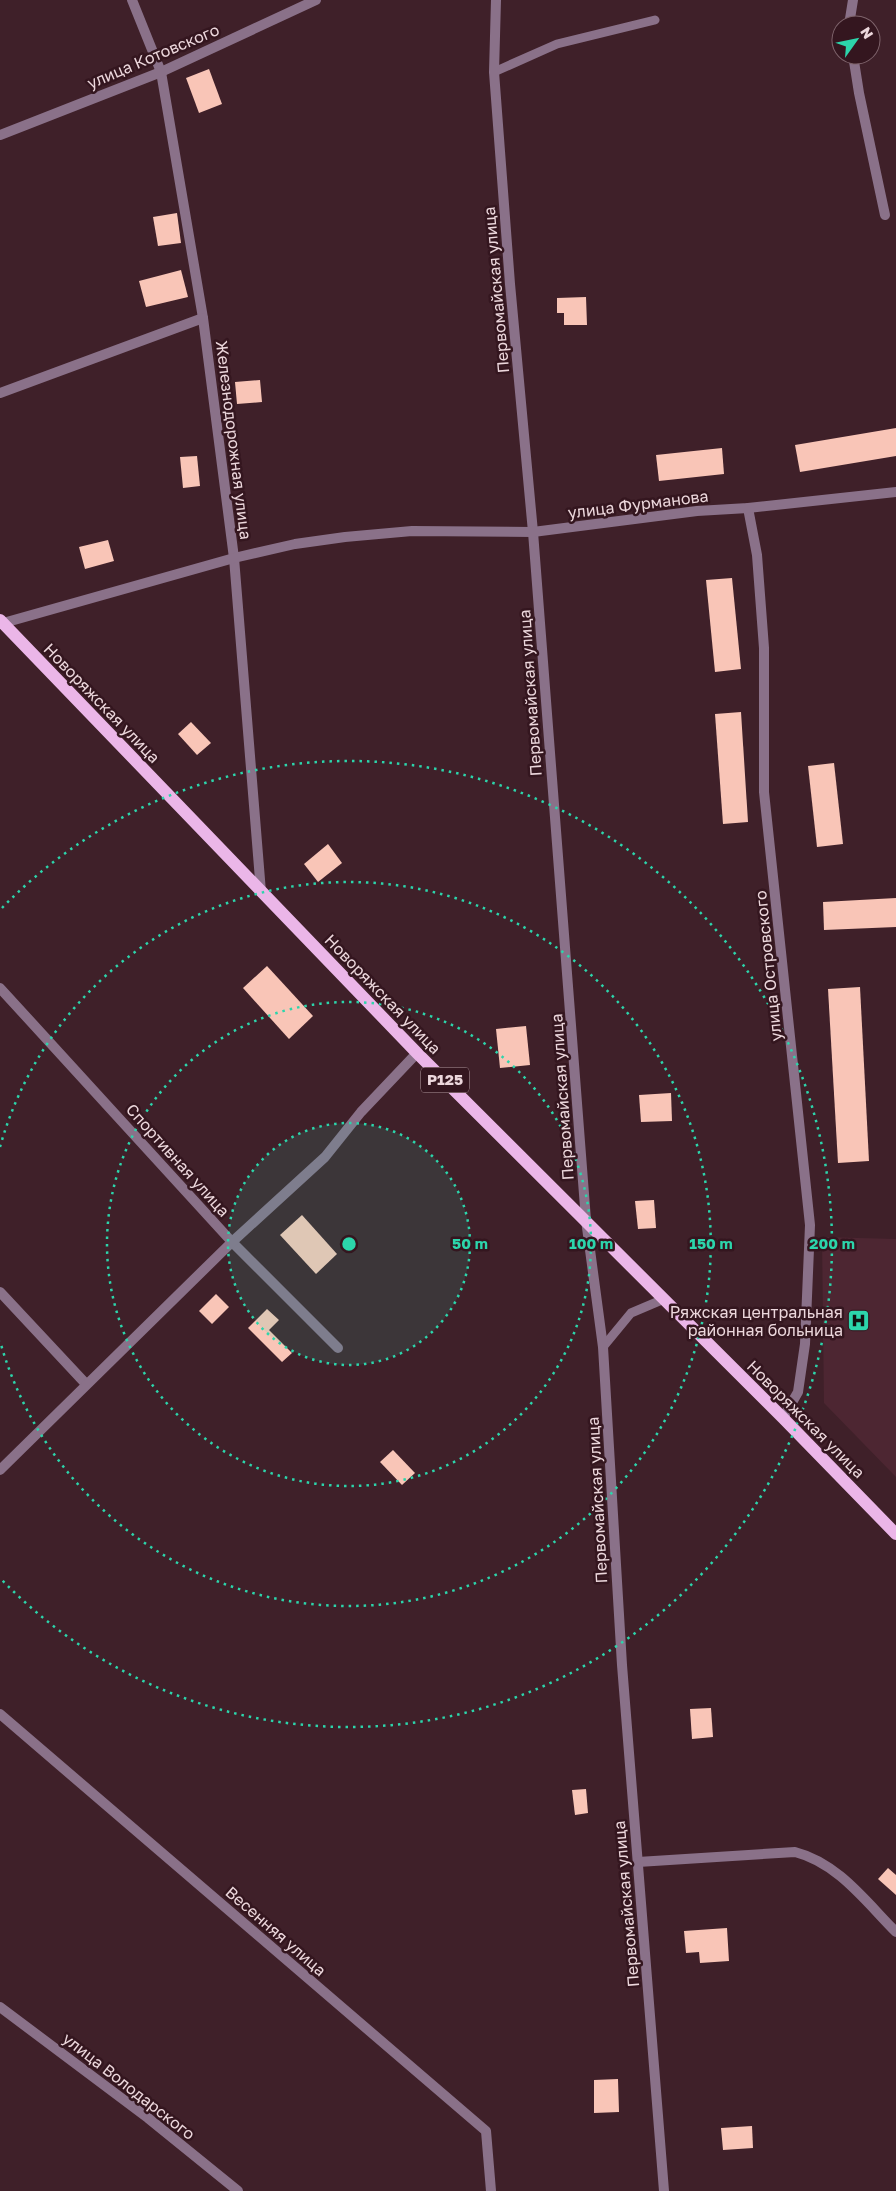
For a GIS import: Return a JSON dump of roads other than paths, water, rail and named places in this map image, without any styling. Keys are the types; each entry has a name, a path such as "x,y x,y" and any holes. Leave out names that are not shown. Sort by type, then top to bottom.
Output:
{"main road":[{"name":"Новоряжская улица","path":"1,622 417,1053 586,1220 896,1534"}],"street":[{"name":"Железнодорожная улица","path":"132,0 161,72 203,318 234,558 261,892"},
{"name":"улица Котовского","path":"0,135 161,72 316,0"},
{"name":"Первомайская улица","path":"496,0 494,72 510,284 532,532 586,1220 603,1347 622,1665 664,2191"},
{"path":"851,15 853,0"},
{"path":"855,65 885,215"},
{"path":"0,392 203,318"},
{"name":"улица Фурманова","path":"1,622 234,558 295,544 403,532 532,532 697,511 748,508 896,492"},
{"name":"улица Островского","path":"748,508 757,555 764,648 764,792 810,1225 805,1344 798,1392 783,1418"},
{"name":"Спортивная улица","path":"0,988 232,1242 338,1348"},
{"path":"0,1470 232,1242 324,1157 361,1112 417,1053"},
{"path":"0,1292 86,1384"},
{"name":"Весенняя улица","path":"0,1714 486,2131 491,2191"},
{"path":"638,1862 796,1852 812,1856 831,1867 896,1932"},
{"name":"улица Володарского","path":"0,2007 148,2118 238,2191"}],"lane":[{"path":"494,72 557,44 655,20"},
{"path":"603,1347 631,1313 664,1299"}],"place":[{"name":"Ряжская центральная районная больница","path":"859,1321"}]}
